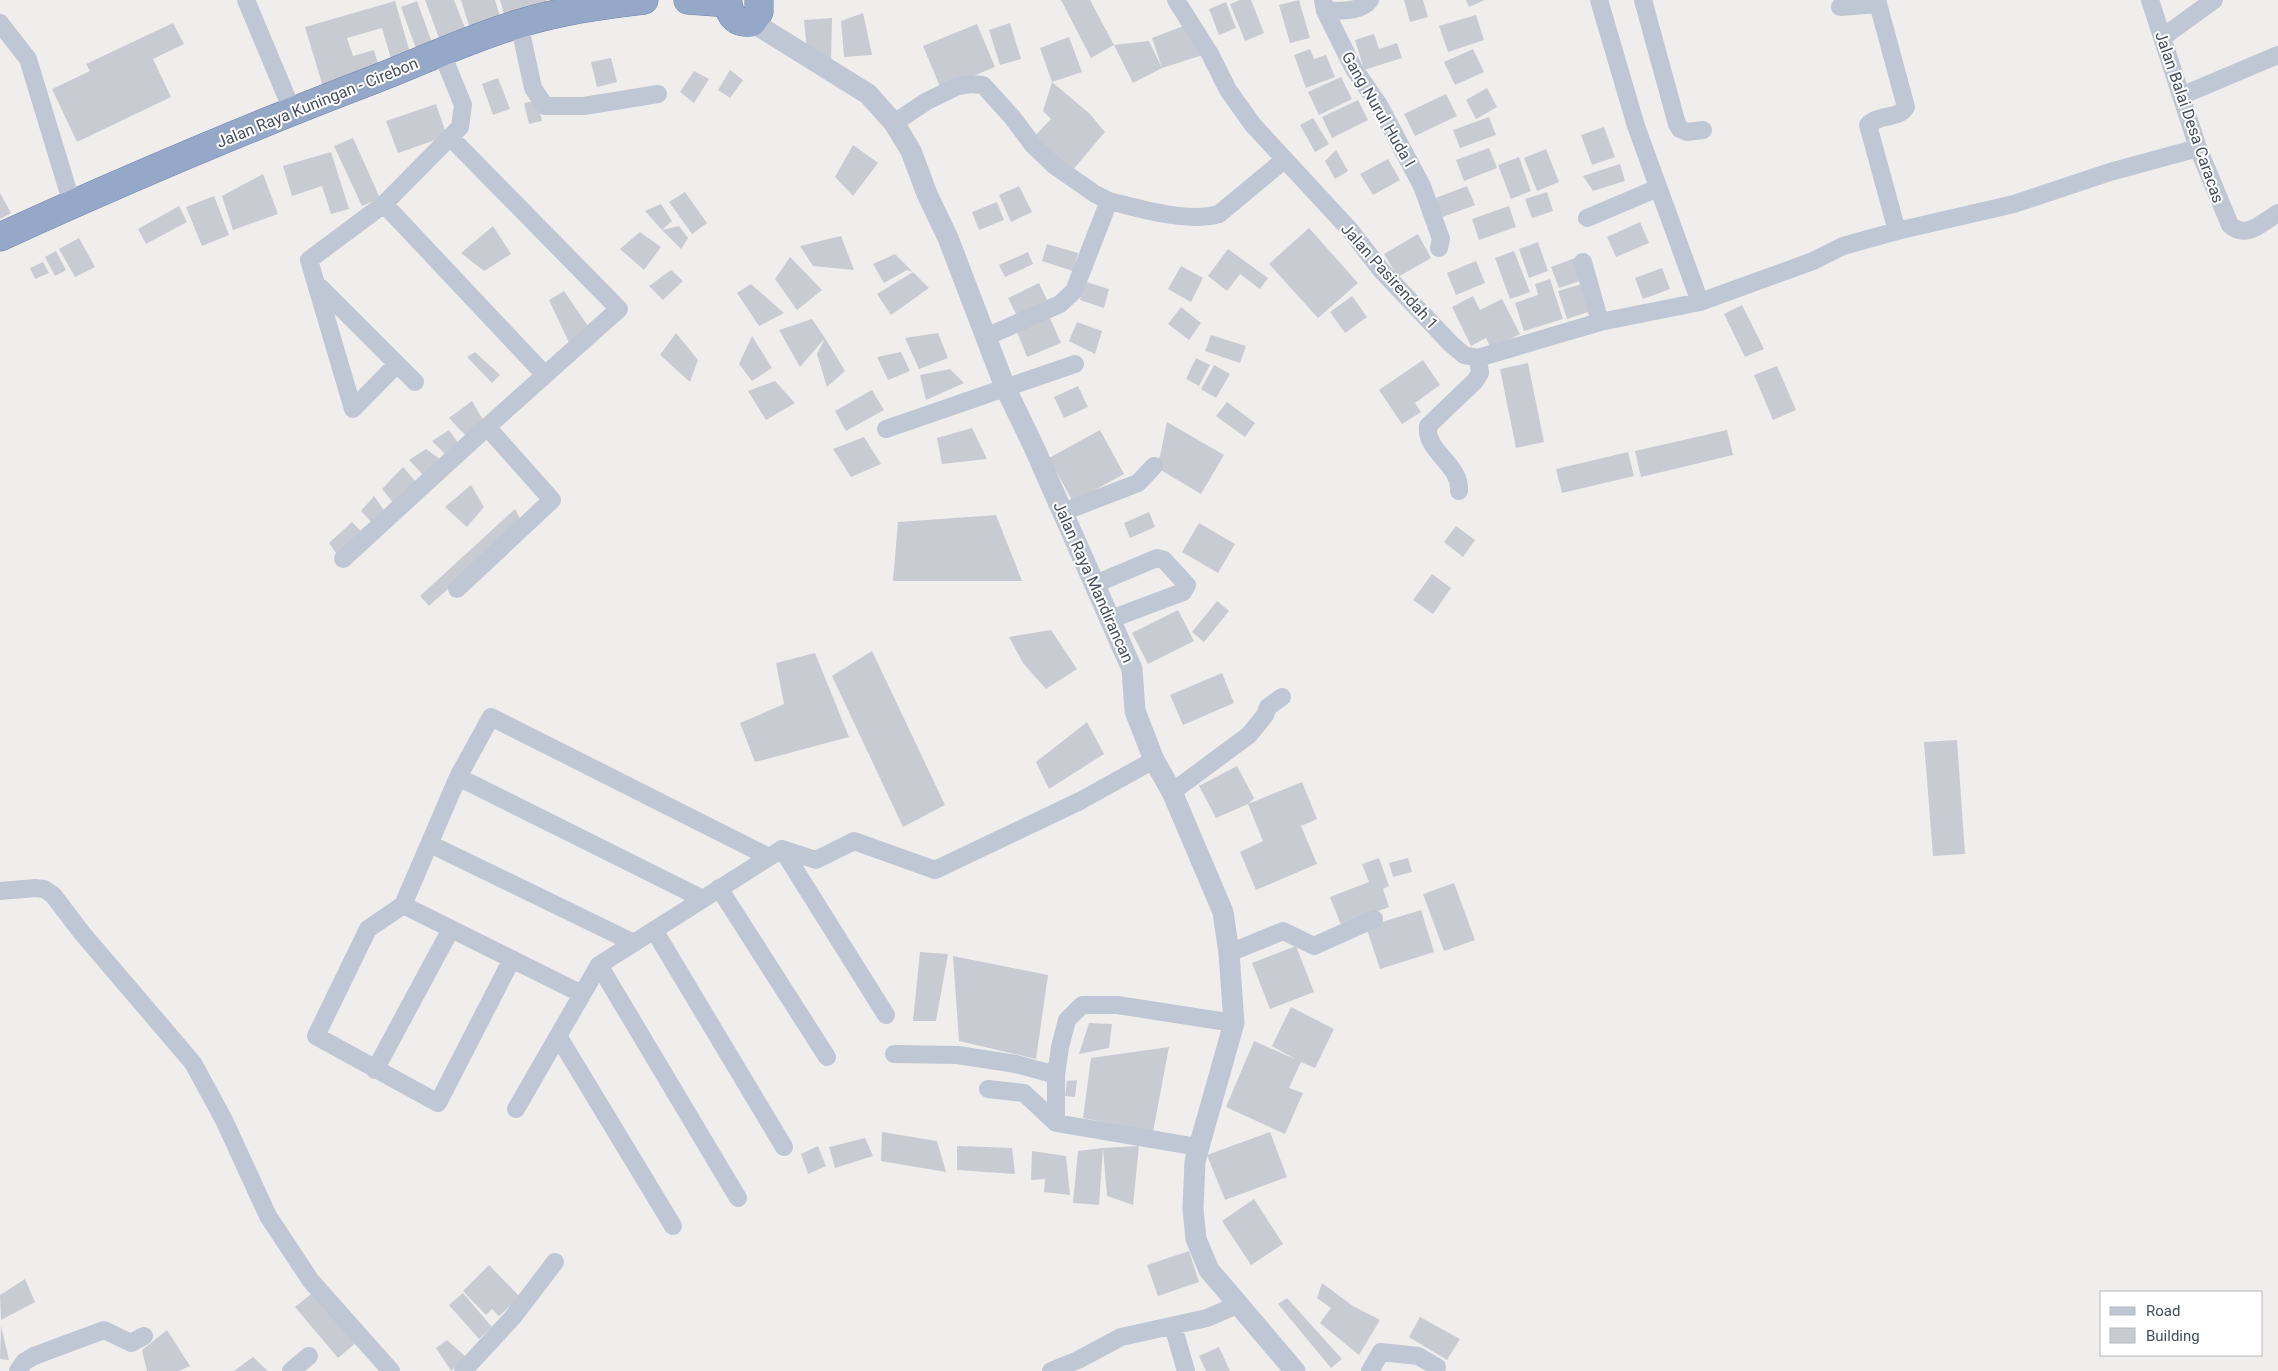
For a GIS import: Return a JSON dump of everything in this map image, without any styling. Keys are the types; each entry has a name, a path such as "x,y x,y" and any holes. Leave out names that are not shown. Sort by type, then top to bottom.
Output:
{"highway":[{"name":"Jalan Raya Kuningan - Cirebon","path":"0,237 72,204 292,110 376,79 441,51 519,23 588,7 644,0"},
{"path":"688,0 729,2"},
{"name":"Jalan Raya Mandirancan","path":"729,2 730,14 735,20 746,23 755,11"}],"street":[{"path":"246,0 292,110"},
{"name":"Jalan Pasirendah 1","path":"1176,0 1210,54 1228,90 1253,125 1350,230 1381,270 1451,344 1464,355 1478,358"},
{"path":"1324,6 1355,9 1366,5 1370,0"},
{"path":"1599,0 1636,126 1700,302"},
{"path":"1643,0 1677,124 1680,129 1687,132 1703,130"},
{"name":"Jalan Balai Desa Caracas","path":"2150,0 2183,95 2198,148 2220,205 2230,225 2236,230 2248,232 2278,213"},
{"path":"2163,37 2214,0"},
{"path":"1840,7 1878,2 1906,107 1902,112 1874,119 1868,125 1897,231"},
{"name":"Gang Nurul Huda I","path":"1324,6 1354,69 1379,105 1422,186 1441,239 1439,248"},
{"name":"Jalan Raya Mandirancan","path":"755,11 868,94 894,123 914,160 927,194 948,238 1005,387 1063,512 1132,669 1135,711 1154,760 1172,792 1223,912 1229,953 1234,1023 1198,1147 1193,1209 1196,1239 1209,1270 1237,1306 1294,1371"},
{"path":"0,23 28,60 72,204"},
{"path":"519,23 533,88 545,106 584,106 658,94"},
{"path":"397,364 353,410 309,260 384,204 460,127 463,105 441,51"},
{"path":"2183,95 2278,55"},
{"path":"894,123 927,102 958,86 982,85 1044,156 1095,194 1109,201 1149,212 1207,218 1219,214 1284,160"},
{"path":"343,558 619,309 450,137"},
{"path":"1459,491 1459,483 1450,464 1429,439 1428,426 1476,380 1480,372 1478,358 1600,322 1700,302 1813,261 1843,246 1897,231 2014,204 2110,172 2198,148"},
{"path":"1587,218 1658,188"},
{"path":"986,337 1060,304 1068,298 1074,291 1109,201"},
{"path":"384,204 545,375"},
{"path":"1583,262 1600,322"},
{"path":"318,286 415,382"},
{"path":"886,430 1074,364"},
{"path":"456,589 552,500 487,427"},
{"path":"1063,512 1138,483 1154,466"},
{"path":"1095,584 1157,558 1164,560 1187,585 1183,592 1111,619"},
{"path":"1172,792 1249,735 1265,715 1268,707 1282,697"},
{"path":"512,959 438,1104 316,1036 368,928 403,904 458,777 491,717 775,853 816,860 854,841 935,870 1080,802 1154,760"},
{"path":"458,777 703,899"},
{"path":"430,844 634,943"},
{"path":"516,1109 599,965 775,853"},
{"path":"775,853 886,1015"},
{"path":"0,891 35,888 44,889 53,895 82,933 193,1063 224,1120 268,1216 312,1281 390,1371"},
{"path":"719,888 827,1057"},
{"path":"403,904 582,994"},
{"path":"1229,953 1283,931 1314,946 1374,919"},
{"path":"375,1070 451,928"},
{"path":"654,930 784,1147"},
{"path":"599,965 738,1198"},
{"path":"1056,1123 1056,1076 1060,1047 1067,1020 1082,1005 1117,1005 1234,1023"},
{"path":"558,1036 673,1226"},
{"path":"894,1054 958,1055 1016,1064 1056,1076"},
{"path":"988,1089 1024,1093 1056,1123 1198,1147"},
{"path":"463,1371 513,1317 555,1262"},
{"path":"1052,1371 1120,1337 1207,1318 1237,1306"},
{"path":"1173,1326 1186,1371"},
{"path":"18,1371 24,1362 34,1356 104,1330 131,1343 144,1336"},
{"path":"1370,1371 1381,1352 1418,1356 1437,1367"},
{"path":"291,1371 309,1356"}],"building":[{"path":"425,0 454,0 465,28 439,38"},
{"path":"461,0 495,0 502,23 471,32"},
{"path":"500,0 546,0 548,7 505,18"},
{"path":"1061,0 1090,0 1114,45 1091,58"},
{"path":"1240,0 1251,0 1264,33 1245,41 1230,4"},
{"path":"1299,0 1310,38 1290,43 1279,5"},
{"path":"1404,0 1423,0 1428,17 1410,22"},
{"path":"1466,0 1485,0 1469,7"},
{"path":"395,1 411,56 392,62 382,28 347,38 353,56 374,50 380,70 323,87 305,27"},
{"path":"417,1 434,48 418,54 401,7"},
{"path":"1226,2 1236,28 1219,35 1209,9"},
{"path":"863,13 872,55 844,57 841,21"},
{"path":"1476,15 1484,40 1448,52 1439,26"},
{"path":"832,18 831,61 807,52 804,20"},
{"path":"173,23 184,44 153,59 171,97 77,142 52,89 90,71 86,64"},
{"path":"1010,23 1021,59 1000,65 989,30"},
{"path":"1191,23 1203,55 1162,68 1152,38"},
{"path":"977,24 995,67 941,89 923,46"},
{"path":"1374,34 1379,49 1397,43 1402,58 1364,70 1355,40"},
{"path":"1069,37 1082,72 1052,82 1040,48"},
{"path":"1149,41 1162,68 1133,83 1114,45"},
{"path":"1310,49 1314,59 1326,55 1335,77 1306,88 1294,55"},
{"path":"1473,49 1484,72 1455,85 1444,62"},
{"path":"611,58 617,82 597,87 591,62"},
{"path":"730,70 743,80 730,98 718,90"},
{"path":"694,71 709,79 694,103 680,92"},
{"path":"1341,77 1352,99 1319,115 1308,92"},
{"path":"498,78 510,109 493,115 482,84"},
{"path":"1052,82 1090,114 1105,132 1071,172 1032,139 1051,119 1043,111"},
{"path":"1487,88 1497,107 1476,119 1466,100"},
{"path":"1446,94 1457,116 1415,136 1404,114"},
{"path":"537,100 542,121 529,124 524,103"},
{"path":"1358,100 1368,120 1332,138 1322,117"},
{"path":"436,104 447,136 398,153 386,121"},
{"path":"1489,117 1496,135 1460,148 1453,130"},
{"path":"1313,118 1329,144 1315,152 1300,125"},
{"path":"1604,127 1615,157 1592,165 1581,135"},
{"path":"353,138 380,198 362,206 334,146"},
{"path":"853,145 878,163 853,196 835,177"},
{"path":"1489,148 1497,168 1464,181 1456,160"},
{"path":"1546,149 1559,182 1537,191 1524,158"},
{"path":"1336,150 1348,171 1335,179 1325,161"},
{"path":"331,152 349,209 331,214 322,186 292,196 283,166"},
{"path":"1519,157 1531,191 1511,199 1498,165"},
{"path":"1388,159 1400,180 1373,195 1360,174"},
{"path":"1620,164 1625,181 1593,191 1583,176"},
{"path":"263,174 278,214 233,230 222,196"},
{"path":"1019,186 1032,212 1011,222 999,195"},
{"path":"1467,186 1475,205 1440,218 1433,199"},
{"path":"685,192 707,223 692,234 669,202"},
{"path":"1547,192 1553,211 1532,218 1525,199"},
{"path":"0,193 11,213 0,219"},
{"path":"214,196 229,235 202,246 186,207"},
{"path":"997,202 1004,220 979,230 972,212"},
{"path":"661,204 672,221 662,230 645,211"},
{"path":"179,206 187,222 146,244 138,229"},
{"path":"1509,206 1516,227 1479,240 1472,219"},
{"path":"1640,222 1649,243 1616,257 1607,237"},
{"path":"493,226 511,254 484,271 461,253"},
{"path":"679,226 688,238 681,249 662,230"},
{"path":"1309,228 1358,283 1318,318 1269,264"},
{"path":"640,232 661,247 644,270 620,249"},
{"path":"1418,234 1431,258 1398,277 1384,254"},
{"path":"841,236 854,270 813,266 800,246"},
{"path":"79,238 95,267 75,277 59,249"},
{"path":"1538,242 1548,271 1529,278 1519,249"},
{"path":"1047,244 1078,253 1073,271 1042,261"},
{"path":"1228,249 1268,278 1260,289 1240,274 1227,291 1208,276"},
{"path":"56,251 66,270 55,276 45,257"},
{"path":"1514,251 1530,292 1510,299 1495,258"},
{"path":"1028,252 1033,264 1005,277 999,265"},
{"path":"895,254 913,272 907,270 884,283 873,264"},
{"path":"790,257 822,290 797,310 775,279"},
{"path":"1575,258 1583,280 1559,288 1551,267"},
{"path":"1476,261 1485,283 1456,295 1447,273"},
{"path":"43,262 49,273 35,279 30,268"},
{"path":"1181,266 1203,278 1191,302 1168,289"},
{"path":"1662,268 1670,289 1643,299 1635,278"},
{"path":"671,270 683,281 663,300 649,286"},
{"path":"913,272 929,288 891,315 877,294"},
{"path":"1550,279 1563,319 1524,331 1515,303 1538,295 1535,284"},
{"path":"1086,282 1109,289 1104,308 1080,300"},
{"path":"1039,283 1047,300 1017,316 1008,298"},
{"path":"751,284 784,313 759,326 737,293"},
{"path":"1582,284 1591,311 1567,319 1558,291"},
{"path":"564,291 588,326 572,349 549,300"},
{"path":"1352,296 1367,317 1345,333 1330,312"},
{"path":"1473,296 1480,310 1502,299 1520,334 1491,349 1486,338 1471,346 1452,307"},
{"path":"1742,305 1764,349 1745,357 1724,314"},
{"path":"1181,307 1201,323 1189,340 1168,324"},
{"path":"1050,318 1061,343 1027,357 1017,332"},
{"path":"812,319 825,338 800,367 779,330"},
{"path":"1077,322 1102,331 1095,354 1069,341"},
{"path":"676,333 698,360 690,382 660,355"},
{"path":"938,333 948,358 919,369 905,338"},
{"path":"1211,335 1246,346 1240,363 1205,351"},
{"path":"752,336 772,368 752,381 739,364"},
{"path":"825,338 845,371 827,387 817,354"},
{"path":"475,352 500,375 492,383 467,357"},
{"path":"901,352 910,371 888,380 877,357"},
{"path":"1196,358 1210,365 1199,386 1186,379"},
{"path":"1423,360 1440,385 1415,403 1421,412 1402,424 1379,390"},
{"path":"1528,363 1544,442 1516,448 1500,369"},
{"path":"1214,365 1230,374 1216,398 1201,389"},
{"path":"1777,366 1796,410 1773,420 1754,375"},
{"path":"950,369 964,383 926,400 920,375"},
{"path":"775,381 795,403 766,420 748,391"},
{"path":"1078,386 1088,407 1064,418 1054,397"},
{"path":"872,390 884,410 846,431 835,411"},
{"path":"472,401 483,420 468,438 449,418"},
{"path":"1227,402 1255,423 1245,437 1216,416"},
{"path":"1167,422 1224,455 1201,494 1154,466 1160,456"},
{"path":"972,428 987,459 942,464 937,438"},
{"path":"449,430 459,444 445,454 432,441"},
{"path":"1100,430 1124,474 1073,502 1049,458"},
{"path":"1727,430 1733,455 1641,477 1635,451"},
{"path":"864,437 881,464 851,477 833,449"},
{"path":"426,449 440,459 424,476 409,460"},
{"path":"1628,452 1634,476 1562,493 1556,469"},
{"path":"403,467 416,482 395,505 382,489"},
{"path":"471,485 484,507 467,527 445,507"},
{"path":"374,496 386,513 373,524 361,511"},
{"path":"515,509 522,522 429,606 420,596"},
{"path":"1149,512 1155,527 1130,538 1124,523"},
{"path":"996,515 1022,581 893,581 898,522"},
{"path":"352,522 363,533 340,559 329,543"},
{"path":"1199,523 1235,544 1218,573 1182,552"},
{"path":"1456,526 1475,540 1463,557 1444,542"},
{"path":"1432,574 1451,588 1433,614 1413,600"},
{"path":"1217,601 1229,611 1204,642 1192,632"},
{"path":"1178,610 1194,641 1148,664 1132,633"},
{"path":"1051,630 1077,669 1046,689 1023,663 1009,637"},
{"path":"872,651 945,805 903,827 832,676"},
{"path":"815,653 849,737 755,762 740,723 784,704 776,663"},
{"path":"1222,673 1234,703 1183,725 1170,695"},
{"path":"1087,722 1104,754 1049,789 1036,762"},
{"path":"1957,740 1965,854 1933,856 1924,742"},
{"path":"1237,766 1254,798 1248,804 1216,818 1199,786"},
{"path":"1302,782 1317,819 1301,826 1317,864 1256,890 1240,852 1263,841 1248,804"},
{"path":"1379,858 1389,886 1383,889 1389,907 1341,925 1330,897 1369,882 1362,864"},
{"path":"1408,858 1412,872 1393,877 1389,863"},
{"path":"1454,883 1475,940 1444,951 1423,894"},
{"path":"1421,910 1434,952 1380,969 1366,927"},
{"path":"1296,946 1314,992 1270,1009 1252,963"},
{"path":"920,952 948,954 936,1021 913,1021"},
{"path":"953,956 1048,975 1036,1059 959,1041"},
{"path":"1291,1007 1334,1029 1315,1068 1301,1062 1289,1088 1303,1093 1285,1134 1226,1107 1254,1041 1297,1060 1272,1046"},
{"path":"1089,1023 1112,1024 1109,1048 1079,1054"},
{"path":"1169,1047 1153,1132 1083,1118 1091,1058"},
{"path":"1077,1080 1075,1097 1065,1096 1067,1081"},
{"path":"882,1132 937,1141 946,1172 881,1161"},
{"path":"1270,1132 1287,1177 1225,1200 1207,1155"},
{"path":"865,1138 873,1156 835,1168 829,1147"},
{"path":"818,1146 826,1166 808,1174 801,1154"},
{"path":"957,1146 1012,1148 1015,1174 957,1170"},
{"path":"1139,1146 1133,1205 1107,1196 1103,1148"},
{"path":"1103,1148 1099,1205 1073,1203 1078,1151"},
{"path":"1032,1151 1066,1156 1070,1195 1044,1192 1045,1179 1031,1180"},
{"path":"1254,1199 1283,1244 1251,1265 1222,1221"},
{"path":"1189,1251 1199,1282 1158,1296 1147,1265"},
{"path":"489,1265 520,1297 499,1316 492,1309 486,1315 463,1291"},
{"path":"25,1279 35,1302 1,1320 0,1295"},
{"path":"1322,1283 1353,1306 1380,1320 1359,1355 1320,1323 1331,1308 1317,1298"},
{"path":"316,1290 358,1341 338,1358 295,1307"},
{"path":"463,1293 492,1327 479,1339 449,1305"},
{"path":"1287,1298 1342,1359 1331,1368 1278,1304"},
{"path":"1420,1317 1460,1339 1447,1360 1409,1337"},
{"path":"1,1326 9,1360 0,1359"},
{"path":"167,1330 190,1366 179,1371 147,1371 142,1350"},
{"path":"447,1340 466,1357 451,1371 436,1348"},
{"path":"1219,1347 1230,1371 1206,1371 1199,1356"},
{"path":"253,1357 268,1371 234,1371"}]}
